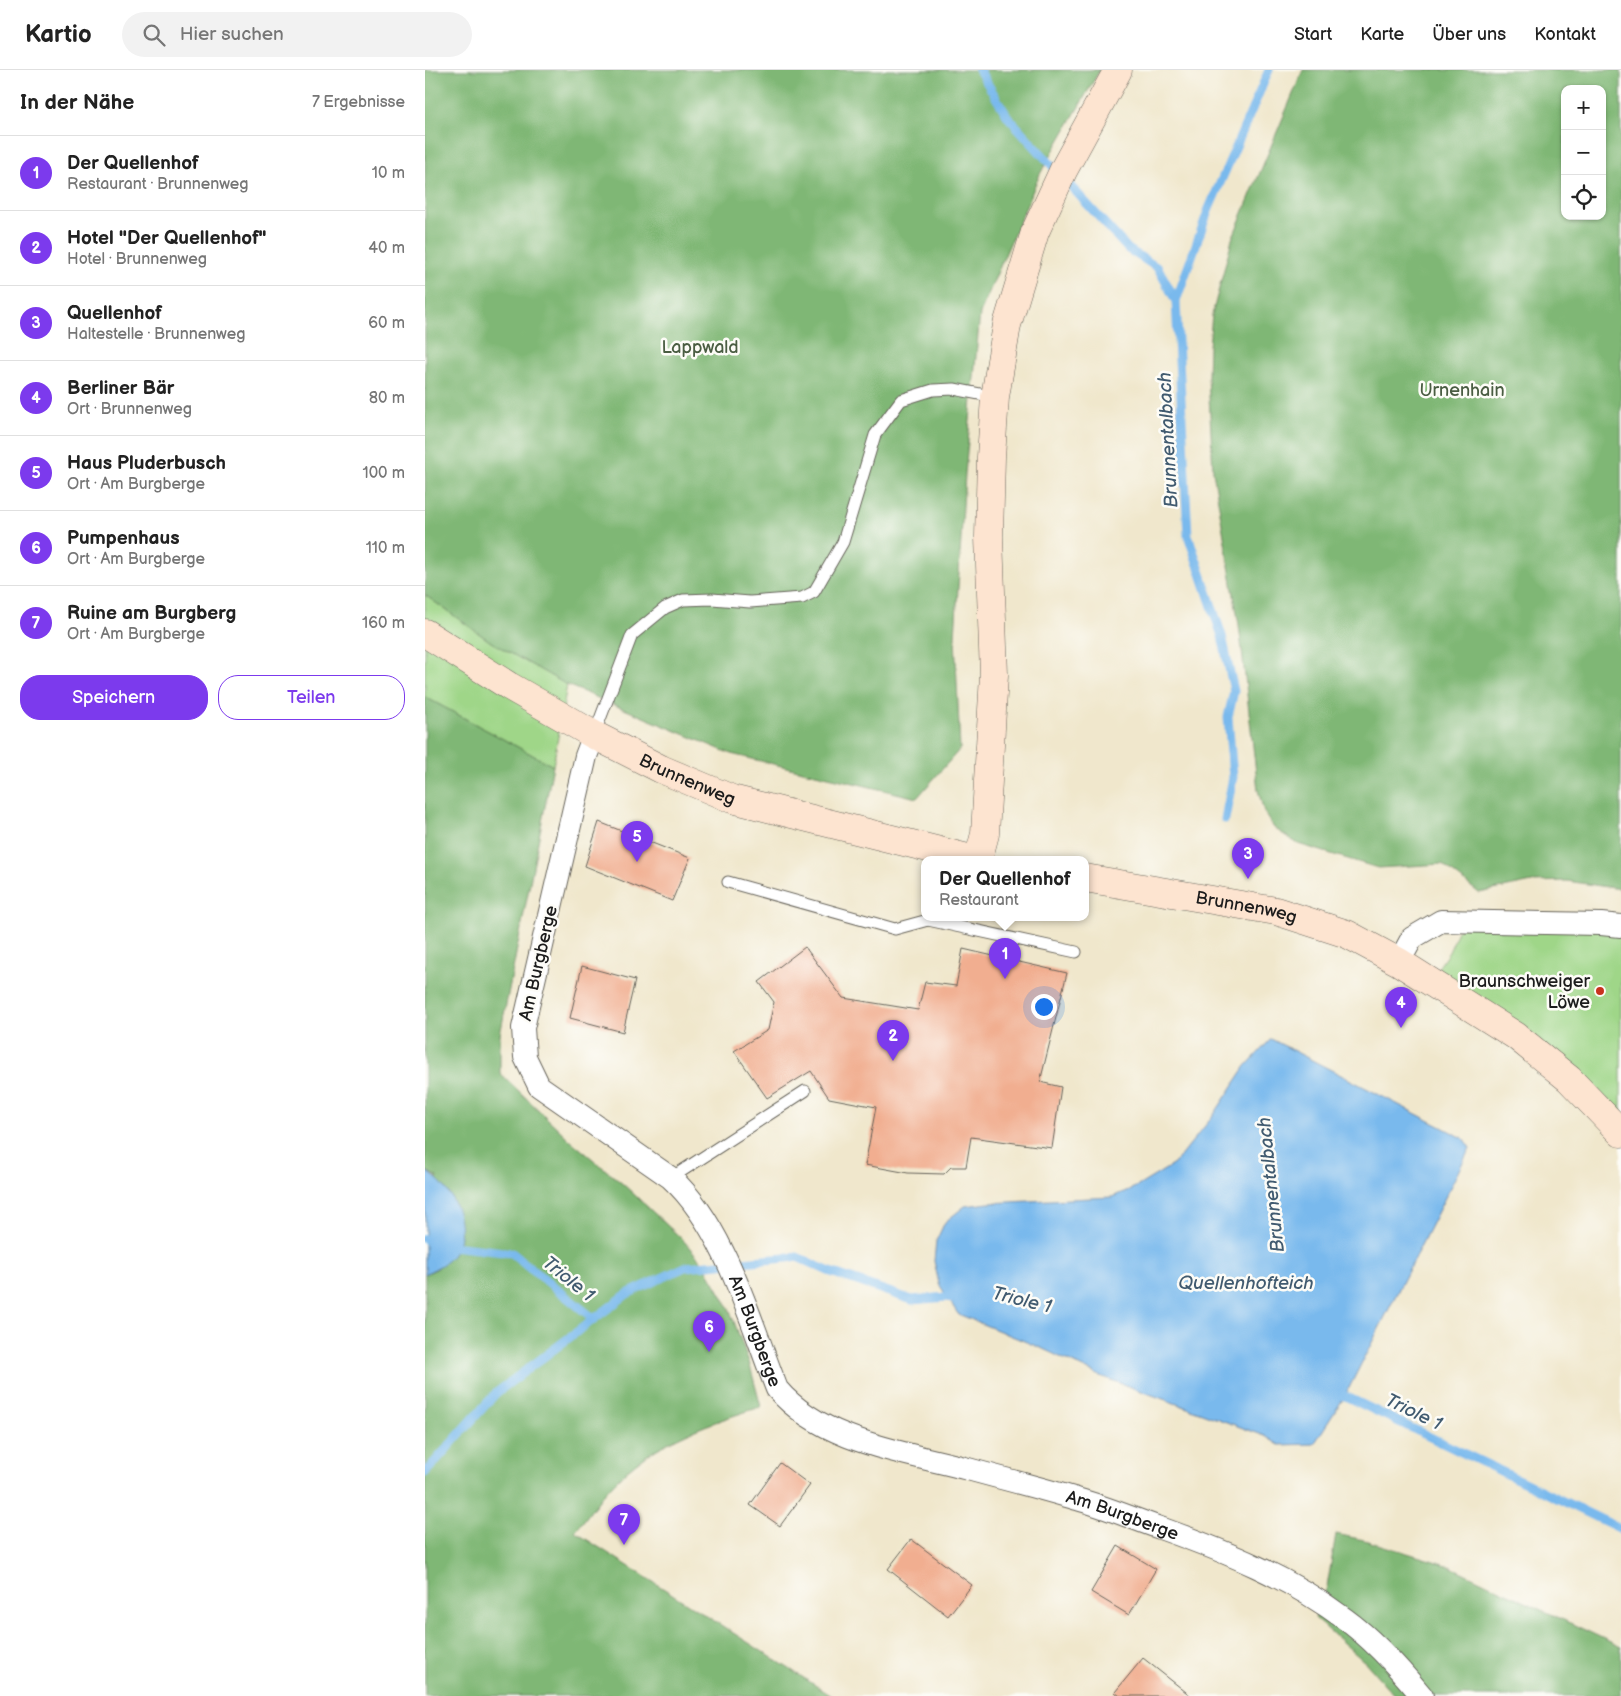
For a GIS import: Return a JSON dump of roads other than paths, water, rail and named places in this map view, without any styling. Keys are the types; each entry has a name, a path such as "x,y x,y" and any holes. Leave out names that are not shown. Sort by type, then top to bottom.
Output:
{"main road":[{"path":"978,856 985,834 994,674 989,537 995,397 1007,325 1021,272 1035,232 1059,179 1118,70"},
{"name":"Brunnenweg","path":"425,633 509,686 594,735 661,769 732,799 940,856"},
{"name":"Brunnenweg","path":"1089,879 1276,911 1347,934 1399,962 1516,1036 1569,1079 1621,1133"}],"street":[{"name":"Am Burgberge","path":"594,735 586,756 523,1028 525,1056 539,1086 671,1178 689,1194 719,1242 777,1389 790,1405 834,1431 893,1449 1079,1499 1225,1551 1271,1573 1345,1619 1378,1647 1421,1696"},
{"path":"1399,962 1412,938 1441,921 1621,926"}],"lane":[{"path":"594,735 631,635 665,608 683,600 712,599 750,602 802,598 814,592 843,542 875,435 901,400 933,390 947,389 995,397"},
{"path":"728,882 895,929 921,921"},
{"path":"937,921 1077,952"},
{"path":"671,1178 805,1091"}],"water":[{"name":"Quellenhofteich","path":"1271,1039 1463,1138 1470,1148 1345,1396 1314,1444 1279,1445 1265,1436 1100,1376 1041,1348 958,1314 939,1284 934,1261 936,1241 945,1222 965,1206 989,1203 1112,1197 1138,1186 1174,1164 1213,1116 1246,1066"},
{"path":"425,1171 444,1186 451,1197 460,1221 460,1234 458,1246 451,1257 442,1265 425,1274"}],"waterway":[{"path":"979,70 1008,117 1128,249 1158,268 1176,301"},
{"name":"Brunnentalbach","path":"1225,819 1233,777 1228,717 1234,691 1222,636 1188,535 1176,301 1208,211 1269,70"},
{"name":"Triole 1","path":"425,1239 452,1246 512,1253 594,1319 627,1294 685,1267 797,1257 828,1271 912,1300 947,1297 957,1299"},
{"path":"425,1473 496,1393 594,1319"},
{"name":"Triole 1","path":"1336,1394 1345,1396 1621,1529"}],"place":[{"name":"Haus Pluderbusch","path":"637,862"},
{"name":"Quellenhof","path":"1248,879"},
{"name":"Der Quellenhof","path":"1005,979"},
{"name":"Braunschweiger Löwe","path":"1600,991"},
{"name":"Berliner Bär","path":"1401,1028"},
{"name":"Hotel \"Der Quellenhof\"","path":"893,1061"},
{"name":"Pumpenhaus","path":"709,1352"},
{"name":"Ruine am Burgberg","path":"624,1545"}],"park label":[{"name":"Lappwald","path":"700,347"},
{"name":"Urnenhain","path":"1462,390"}]}
